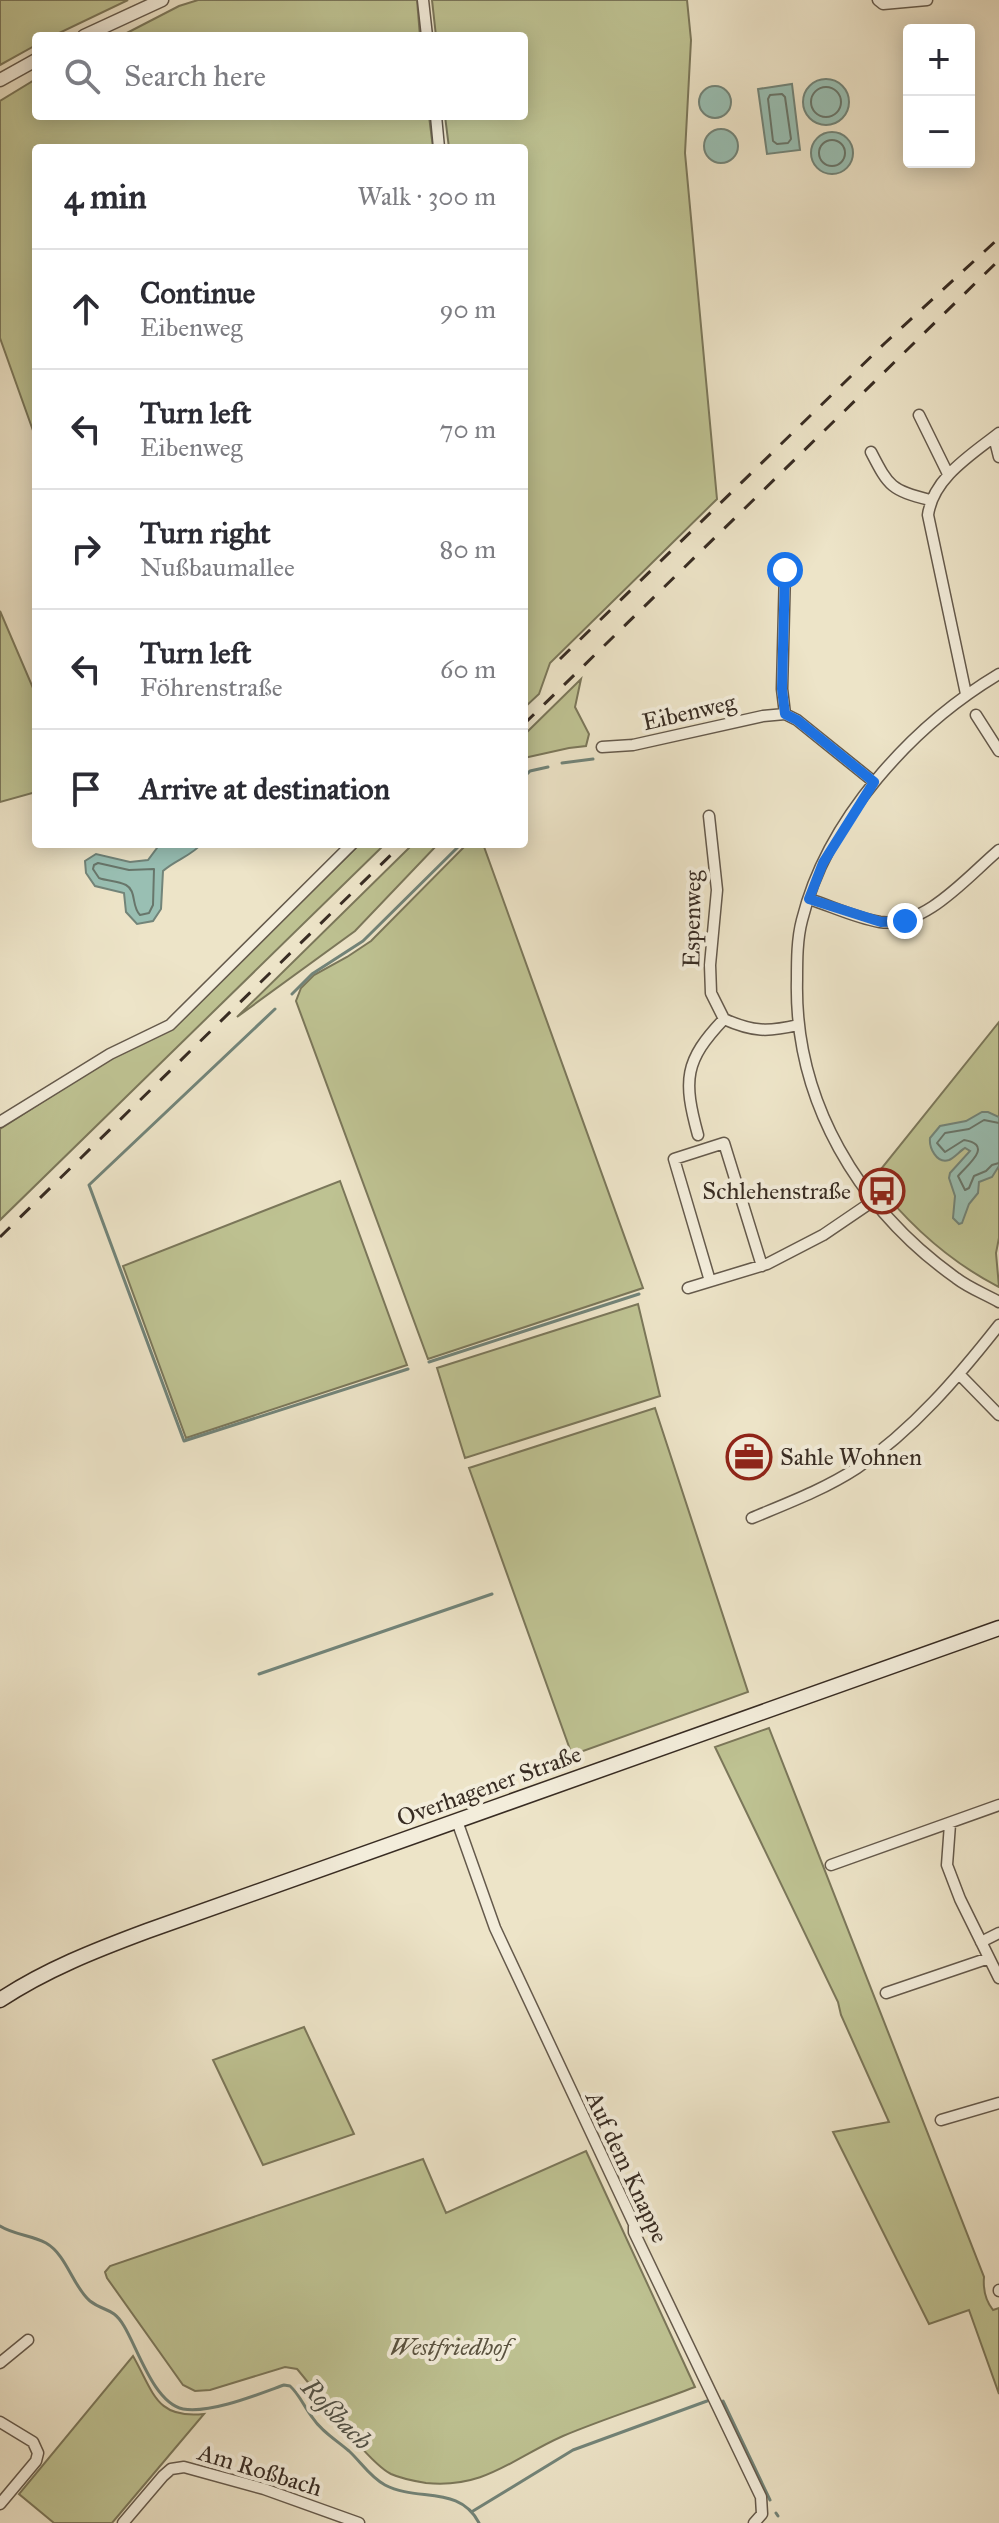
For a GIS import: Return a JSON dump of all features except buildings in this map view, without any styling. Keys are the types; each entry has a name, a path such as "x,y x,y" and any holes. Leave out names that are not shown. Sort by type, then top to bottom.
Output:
{"main road":[{"name":"Overhagener Straße","path":"0,2000 86,1954 999,1628"}],"street":[{"path":"93,32 162,0"},
{"path":"423,0 427,32"},
{"path":"878,0 883,4 927,0"},
{"path":"0,80 32,62"},
{"path":"436,120 439,144"},
{"path":"919,415 948,474"},
{"path":"966,694 928,515 930,500 948,474 997,435"},
{"path":"997,435 999,457"},
{"path":"871,452 886,482 901,493 930,500"},
{"path":"785,570 782,689 785,714 797,720 874,782"},
{"path":"999,674 966,694 904,747 874,782 823,863 809,899 799,944 796,996 806,1069 837,1148 873,1201 928,1256 958,1279 999,1302"},
{"name":"Eibenweg","path":"602,747 633,745 763,716 785,714"},
{"path":"976,715 999,751"},
{"name":"Espenweg","path":"709,816 717,890 710,965 711,993 724,1019"},
{"path":"0,1122 110,1054 170,1025 348,848"},
{"path":"809,899 881,922 905,921 932,908 999,850"},
{"path":"698,1135 688,1099 690,1069 704,1041 724,1019 748,1030 775,1030 798,1025"},
{"path":"710,1281 674,1159 724,1143 762,1266"},
{"path":"688,1288 762,1266 823,1235 873,1201"},
{"path":"752,1518 829,1484 857,1468 912,1422 960,1375 999,1325"},
{"path":"960,1375 999,1415"},
{"path":"831,1865 999,1805"},
{"name":"Auf dem Knappe","path":"457,1821 495,1928 634,2224 634,2232 761,2497 762,2514 754,2523"},
{"path":"950,1824 947,1865 960,1899 999,1978"},
{"path":"981,1942 999,1933"},
{"path":"886,1993 989,1958"},
{"path":"941,2120 999,2103"},
{"path":"0,2363 28,2340"},
{"path":"0,2422 33,2442 38,2453 36,2461 0,2504"},
{"name":"Am Roßbach","path":"123,2523 163,2476 171,2469 184,2467 264,2489 359,2523"}],"green space":[{"path":"0,0 128,0 61,32 32,32 32,47 0,65"},
{"path":"198,0 417,0 420,32 129,32 179,6"},
{"path":"432,0 687,0 691,40 685,153 717,499 550,663 539,694 528,704 528,144 448,144 446,120 528,120 528,32 436,32"},
{"path":"32,81 32,120 430,120 432,144 32,144 32,428 0,338 0,101"},
{"path":"0,611 32,686 32,793 0,802"},
{"path":"581,679 575,707 589,734 586,746 528,757 528,731"},
{"path":"356,848 381,848 0,1220 0,1129 111,1058 172,1029"},
{"path":"409,848 434,848 355,931 237,1017"},
{"path":"463,848 484,848 643,1288 428,1359 296,1001 301,988 314,975 371,941"},
{"path":"999,1022 999,1238 996,1253 999,1287 980,1277 930,1240 873,1179"},
{"path":"340,1181 407,1365 186,1438 123,1266"},
{"path":"638,1304 660,1396 465,1458 437,1368"},
{"path":"655,1408 748,1692 572,1755 469,1468"},
{"path":"769,1728 984,2277 986,2298 993,2310 999,2308 999,2394 969,2310 929,2324 833,2132 889,2122 838,2002 715,1747"},
{"path":"304,2027 354,2134 263,2165 213,2060"},
{"name":"Westfriedhof","path":"586,2151 695,2387 563,2436 482,2477 447,2484 426,2483 391,2474 356,2441 297,2369 285,2367 210,2390 195,2391 183,2385 105,2272 110,2266 423,2159 446,2213"},
{"path":"133,2356 152,2392 166,2408 188,2414 204,2414 112,2523 54,2523 19,2494"}],"water":[{"path":"826,79 842,86 849,102 842,118 826,125 810,118 803,102 810,86"},
{"path":"792,84 800,150 767,154 758,89"},
{"path":"715,86 727,90 731,102 727,114 715,118 703,114 699,102 703,90"},
{"path":"721,129 733,134 738,146 733,158 721,163 709,158 704,146 709,134"},
{"path":"832,132 847,138 853,153 847,168 832,174 817,168 811,153 817,138"},
{"path":"157,848 196,848 163,871 161,909 153,921 137,924 126,912 124,893 95,886 86,873 85,861 96,854 130,862 148,860"},
{"path":"982,1112 999,1117 999,1166 992,1177 979,1182 978,1193 959,1224 953,1218 955,1196 949,1178 970,1151 965,1148 949,1160 940,1160 932,1150 930,1138 940,1126 966,1121"}],"waterway":[{"path":"562,763 593,759"},
{"path":"528,773 548,767"},
{"path":"292,994 312,974 363,941 457,848"},
{"path":"275,1009 89,1185 184,1441 408,1369"},
{"path":"429,1362 639,1294"},
{"path":"259,1674 492,1594"},
{"name":"Roßbach","path":"0,2226 41,2240 53,2248 84,2295 120,2320 155,2386 173,2405 183,2409 207,2409 284,2385 290,2386 320,2427 380,2482 398,2490 461,2503 479,2523"},
{"path":"473,2511 573,2450 707,2401"},
{"path":"723,2401 770,2500"}],"railway":[{"path":"560,659 885,343 999,238"},
{"path":"528,720 999,260"},
{"path":"0,1237 398,848"}],"place":[{"name":"Schlehenstraße","path":"882,1191"},
{"name":"Sahle Wohnen","path":"749,1457"}],"route":[{"path":"785,570 782,689 785,714 797,720 874,782 823,863 809,899 881,922 905,921"}]}
